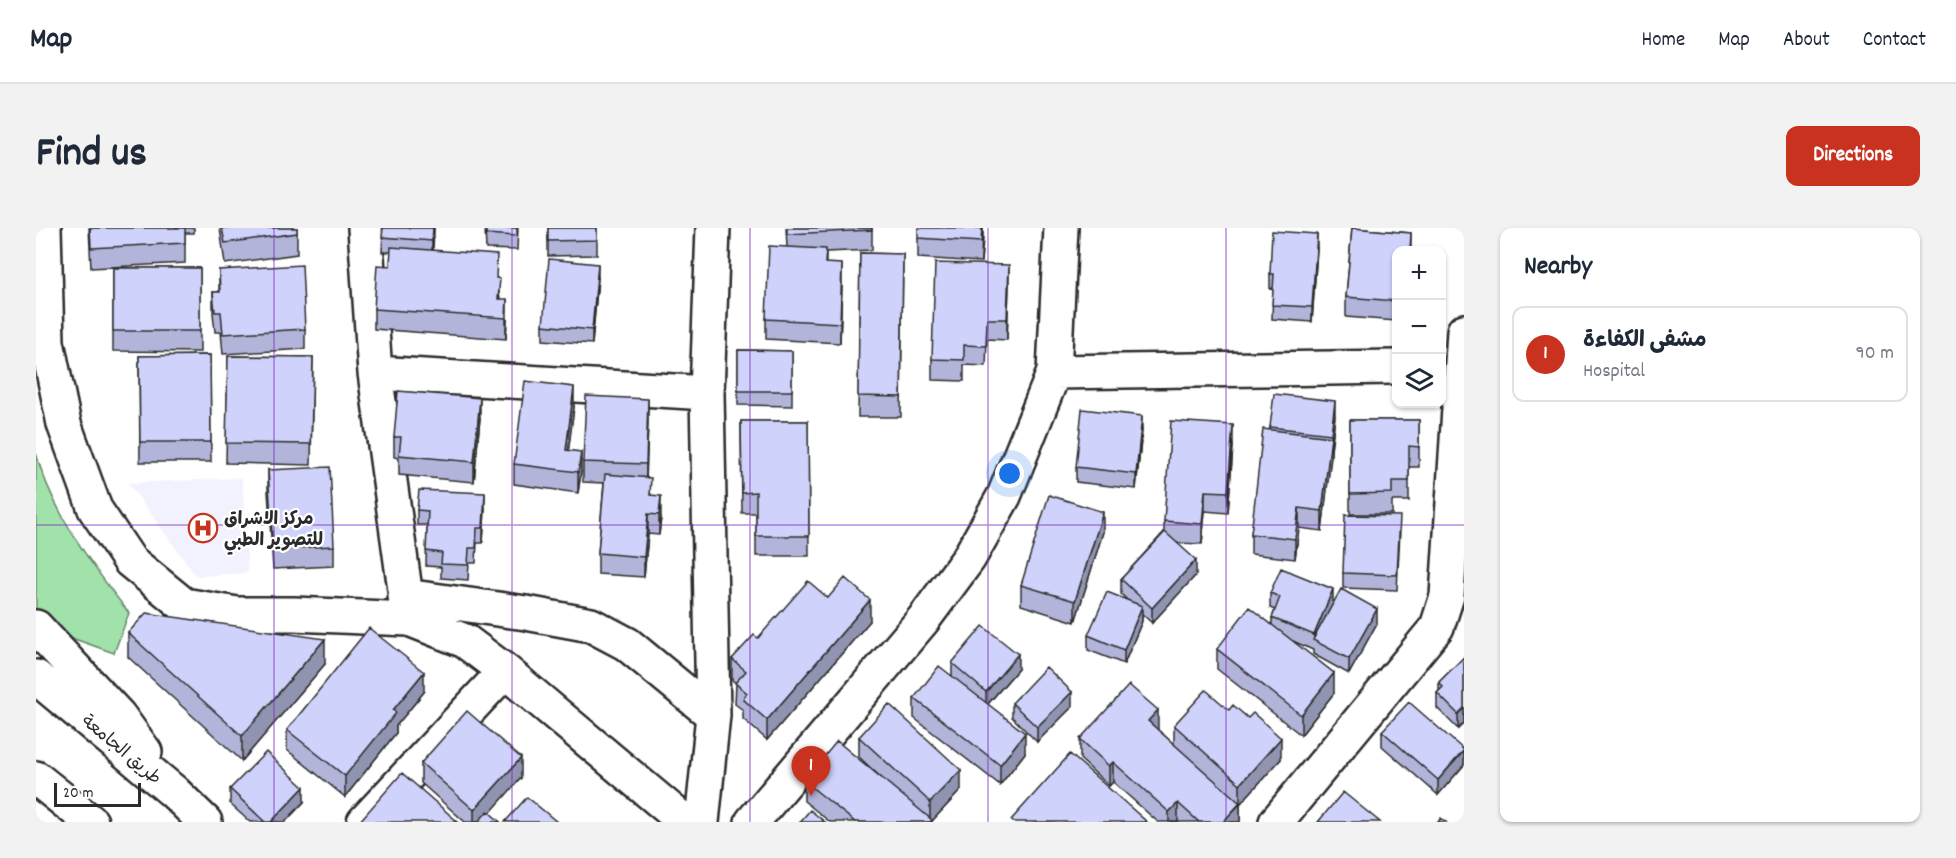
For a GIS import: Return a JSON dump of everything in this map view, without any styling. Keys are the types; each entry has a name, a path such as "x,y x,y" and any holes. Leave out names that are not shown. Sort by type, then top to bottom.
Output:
{"main road":[{"path":"44,228 47,342 64,424 95,509 130,561 184,605 237,614 294,614 407,608 526,613 591,625 627,644 713,715"},
{"path":"365,228 375,373 407,608"},
{"path":"702,822 713,715 707,393 713,228"},
{"path":"752,822 923,620 969,558 1004,496 1054,372 1061,228"},
{"path":"1276,822 1437,627 1447,596 1456,366 1464,331"},
{"path":"1054,372 1392,367"},
{"path":"375,373 707,393"},
{"path":"407,608 465,641 505,671 685,822"},
{"path":"36,627 118,716 174,792"},
{"path":"364,822 505,671"},
{"name":"طريق الجامعة","path":"36,677 174,792 205,822"},
{"path":"36,778 91,822"}],"shaded area":[{"name":"مركز الاشراق للتصوير الطبي","path":"242,478 248,573 196,576 128,483"}],"green space":[{"path":"36,453 43,475 63,517 101,576 129,613 114,653 49,630 36,616"}],"building":[{"path":"90,228 185,228 185,243 91,248"},
{"path":"222,228 297,228 297,233 225,243"},
{"path":"383,228 433,228 432,241 382,237"},
{"path":"486,228 517,228 517,236 486,234"},
{"path":"548,228 597,228 597,240 548,241"},
{"path":"787,228 872,228 872,230 787,234"},
{"path":"918,228 982,228 981,242 918,238"},
{"path":"1352,228 1411,233 1410,246 1392,246 1392,301 1346,297"},
{"path":"1272,231 1317,234 1312,307 1272,305 1274,274 1270,274"},
{"path":"769,246 826,249 825,263 842,264 840,323 766,319"},
{"path":"391,247 497,255 496,278 500,279 498,299 507,299 506,318 374,309 377,265 390,266"},
{"path":"860,253 903,254 901,397 858,396"},
{"path":"549,259 598,264 592,330 543,325"},
{"path":"935,263 1009,265 1007,319 987,319 986,346 964,345 964,360 932,359"},
{"path":"302,265 305,329 223,334 221,312 215,312 213,292 220,292 219,270"},
{"path":"113,268 200,268 200,331 113,331"},
{"path":"738,350 792,351 792,391 738,391"},
{"path":"210,355 211,442 140,442 139,356"},
{"path":"228,356 313,357 311,444 226,443"},
{"path":"525,381 574,387 566,450 581,452 578,472 514,464"},
{"path":"398,391 480,398 474,462 399,455 401,437 394,437"},
{"path":"1274,394 1335,401 1331,434 1270,427"},
{"path":"586,396 648,399 646,464 583,462"},
{"path":"1082,409 1142,416 1136,474 1076,467"},
{"path":"1350,420 1419,420 1419,447 1409,446 1409,481 1392,481 1392,493 1350,494"},
{"path":"741,421 808,421 809,536 756,536 756,492 742,493"},
{"path":"1171,421 1233,425 1228,492 1205,491 1202,524 1164,521"},
{"path":"1263,429 1331,437 1322,511 1299,508 1295,539 1251,534"},
{"path":"330,467 334,546 273,549 268,470"},
{"path":"605,474 651,478 650,495 661,496 659,515 648,514 644,557 598,553"},
{"path":"419,490 485,493 483,528 477,528 476,548 469,548 468,565 441,564 442,553 426,551 428,511 417,510"},
{"path":"1049,495 1103,512 1075,601 1021,585"},
{"path":"1345,515 1400,516 1397,575 1343,573"},
{"path":"1165,532 1196,560 1152,608 1121,579"},
{"path":"1281,568 1333,589 1314,635 1272,618 1280,597 1270,593"},
{"path":"845,578 870,600 767,720 743,699 747,693 735,683 746,671 732,659 754,635 758,638 808,581 828,598"},
{"path":"1341,589 1377,609 1349,659 1313,640"},
{"path":"1107,592 1142,606 1124,650 1088,635"},
{"path":"1249,607 1334,673 1301,715 1217,649"},
{"path":"146,613 325,639 242,736 128,633"},
{"path":"983,626 1018,654 986,692 952,663"},
{"path":"369,628 424,672 393,710 396,713 345,776 287,730"},
{"path":"1464,657 1464,708 1458,714 1437,693 1443,687 1439,682"},
{"path":"939,666 1025,733 1000,765 914,698"},
{"path":"1046,667 1072,692 1037,727 1012,703"},
{"path":"1129,685 1158,710 1148,721 1240,803 1223,822 1199,822 1178,803 1169,812 1113,762 1109,766 1080,739"},
{"path":"1206,690 1229,710 1233,705 1248,718 1253,713 1281,738 1240,784 1174,725"},
{"path":"1409,702 1464,750 1438,780 1382,731"},
{"path":"889,704 961,770 930,802 859,737"},
{"path":"467,711 521,758 474,810 421,763"},
{"path":"837,741 932,820 930,822 855,822 804,781"},
{"path":"266,752 304,787 271,822 265,822 230,789"},
{"path":"1070,754 1147,822 1013,822 1011,820"},
{"path":"402,773 458,822 359,822"},
{"path":"1343,792 1380,822 1318,822"},
{"path":"527,797 557,822 505,822"},
{"path":"810,810 825,822 800,822"},
{"path":"488,811 500,822 478,822"}],"place":[{"name":"مركز الاشراق للتصوير الطبي","path":"203,528"},
{"name":"مشفى الكفاءة","path":"811,796"}]}
